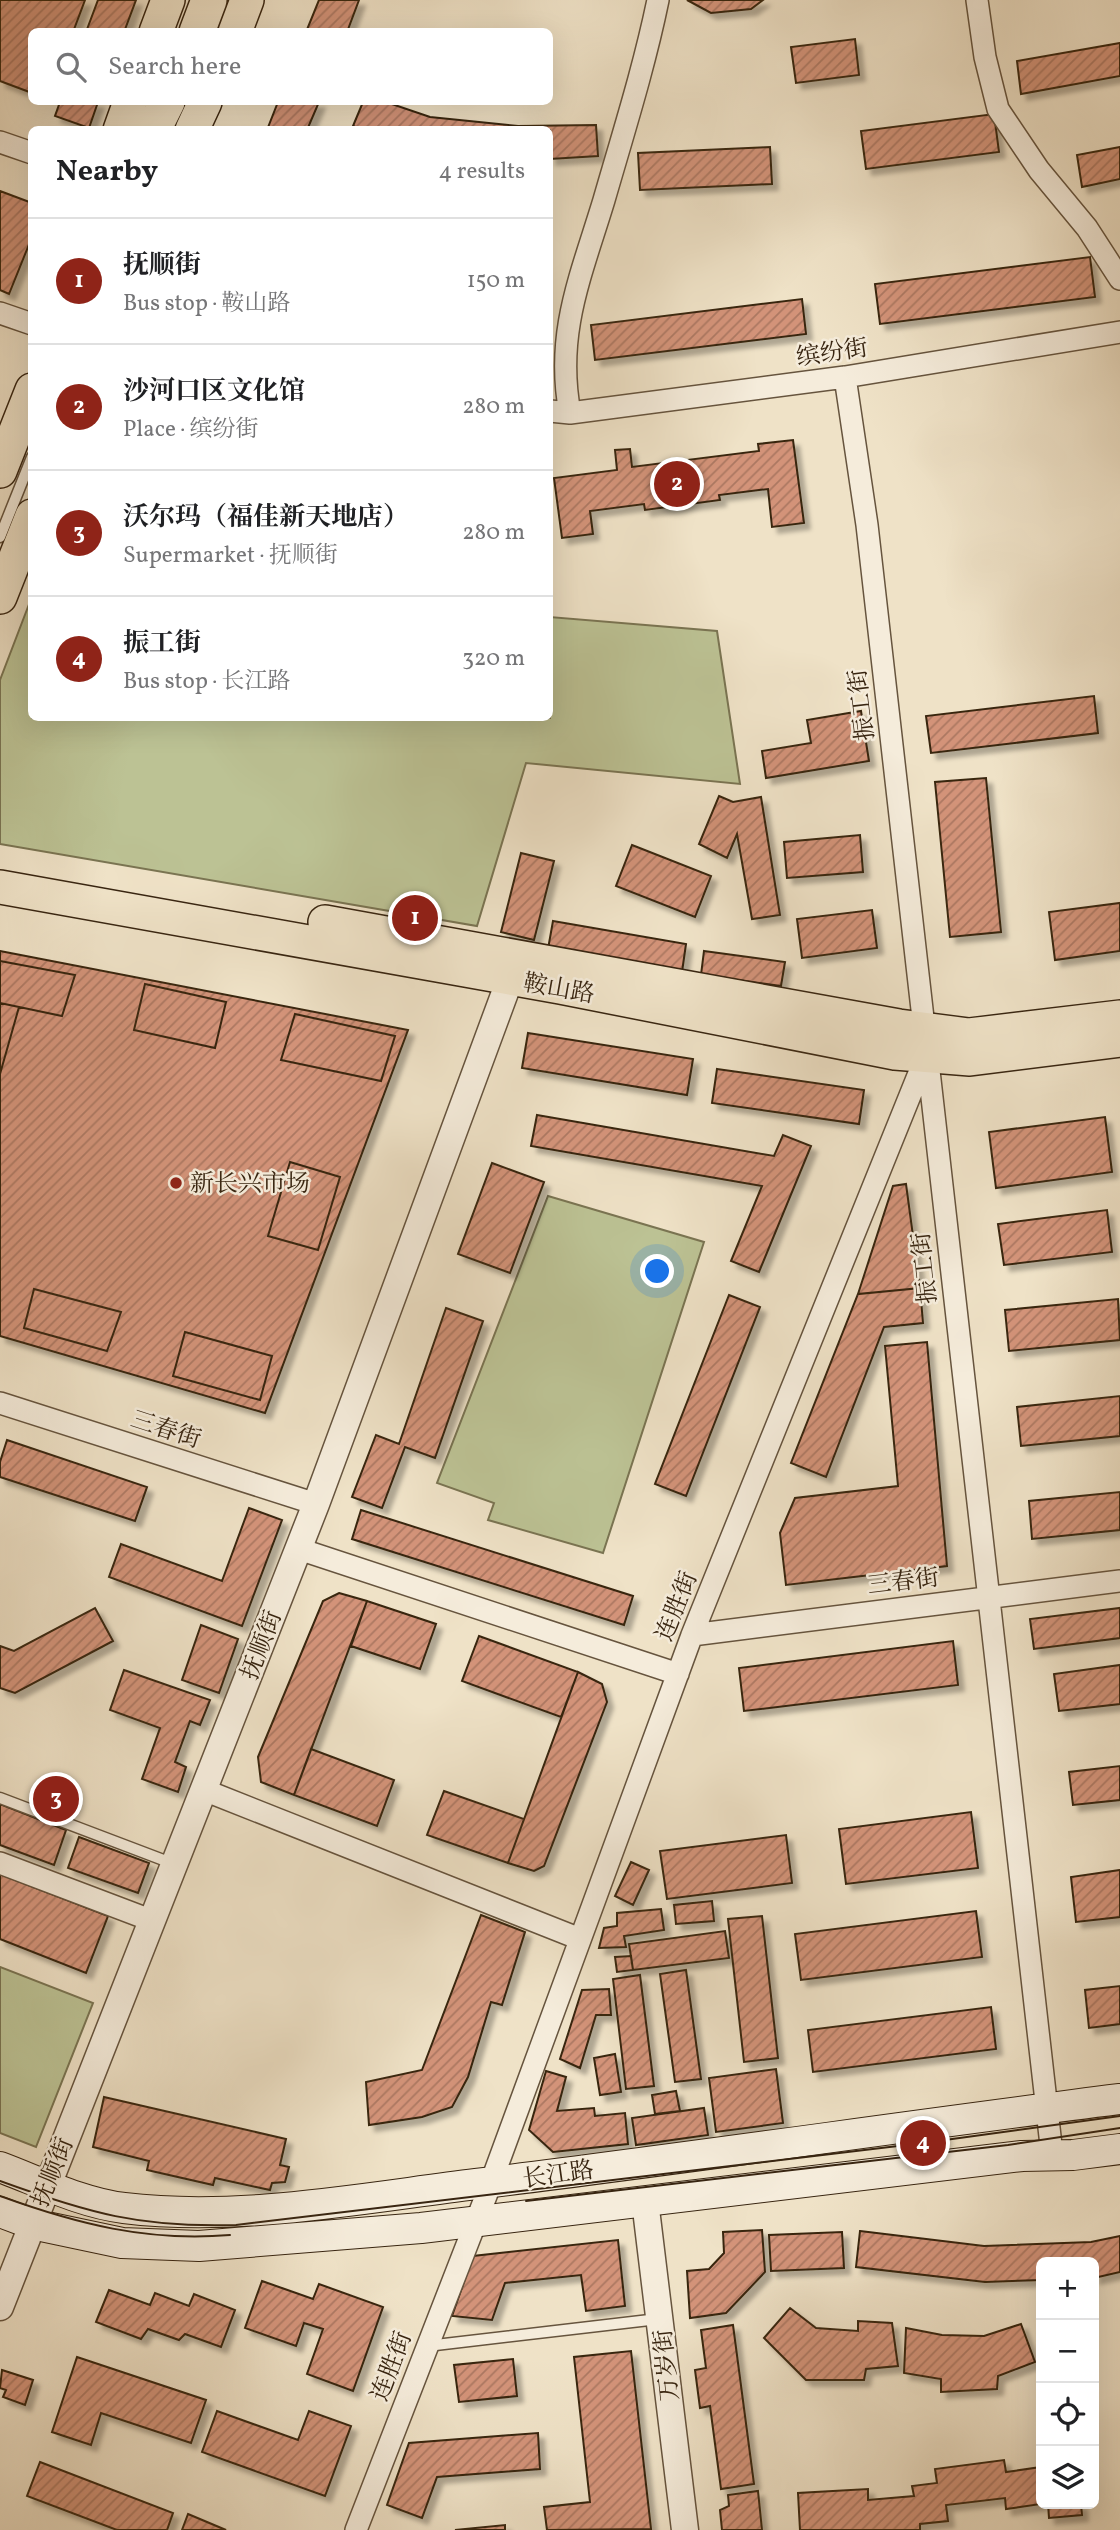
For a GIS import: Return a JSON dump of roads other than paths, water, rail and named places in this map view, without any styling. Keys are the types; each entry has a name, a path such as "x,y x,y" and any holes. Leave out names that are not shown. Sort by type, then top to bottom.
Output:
{"highway":[{"path":"198,28 209,0"},
{"path":"155,126 166,105"}],"main road":[{"path":"158,28 168,0"},
{"path":"236,28 247,0"},
{"path":"121,126 129,105"},
{"path":"194,126 204,105"},
{"path":"0,471 28,400"},
{"path":"0,597 28,526"},
{"name":"鞍山路","path":"0,865 925,1042 970,1059 1120,1040"},
{"name":"鞍山路","path":"0,887 510,979 895,1053 925,1042 1120,1017"},
{"name":"长江路","path":"0,2167 121,2208 185,2214 238,2211 489,2183 1120,2099"},
{"name":"长江路","path":"0,2212 32,2224 122,2243 159,2246 301,2239 1052,2154 1073,2155 1120,2149"}],"street":[{"path":"560,412 567,323 645,61 658,0"},
{"path":"977,0 985,57 998,109 1039,170 1087,228 1120,279"},
{"path":"0,142 28,152"},
{"path":"0,313 28,323"},
{"name":"缤纷街","path":"560,412 845,377 1120,332"},
{"name":"振工街","path":"845,377 867,525 1052,2154"},
{"name":"抚顺街","path":"0,2307 299,1549 510,979"},
{"name":"连胜街","path":"356,2530 476,2221 692,1635 925,1042"},
{"name":"三春街","path":"0,1403 316,1504"},
{"path":"299,1549 678,1674"},
{"name":"三春街","path":"692,1635 1120,1581"},
{"path":"204,1790 580,1939"},
{"path":"0,1863 153,1921"},
{"name":"万岁街","path":"645,2201 685,2530"}],"lane":[{"path":"0,537 28,467"},
{"path":"0,1798 175,1864"},
{"path":"427,2346 661,2318"}],"tram line":[{"path":"0,2181 61,2202 115,2216 171,2224 236,2225 923,2143 1120,2116"},
{"path":"526,2201 1008,2145 1120,2128"},
{"path":"0,2196 57,2215 113,2229 170,2236 230,2235"}],"place":[{"name":"沙河口区文化馆","path":"677,484"},
{"name":"抚顺街","path":"415,918"},
{"name":"新长兴市场","path":"176,1183"},
{"name":"沃尔玛（福佳新天地店）","path":"56,1799"},
{"name":"振工街","path":"923,2143"}]}
